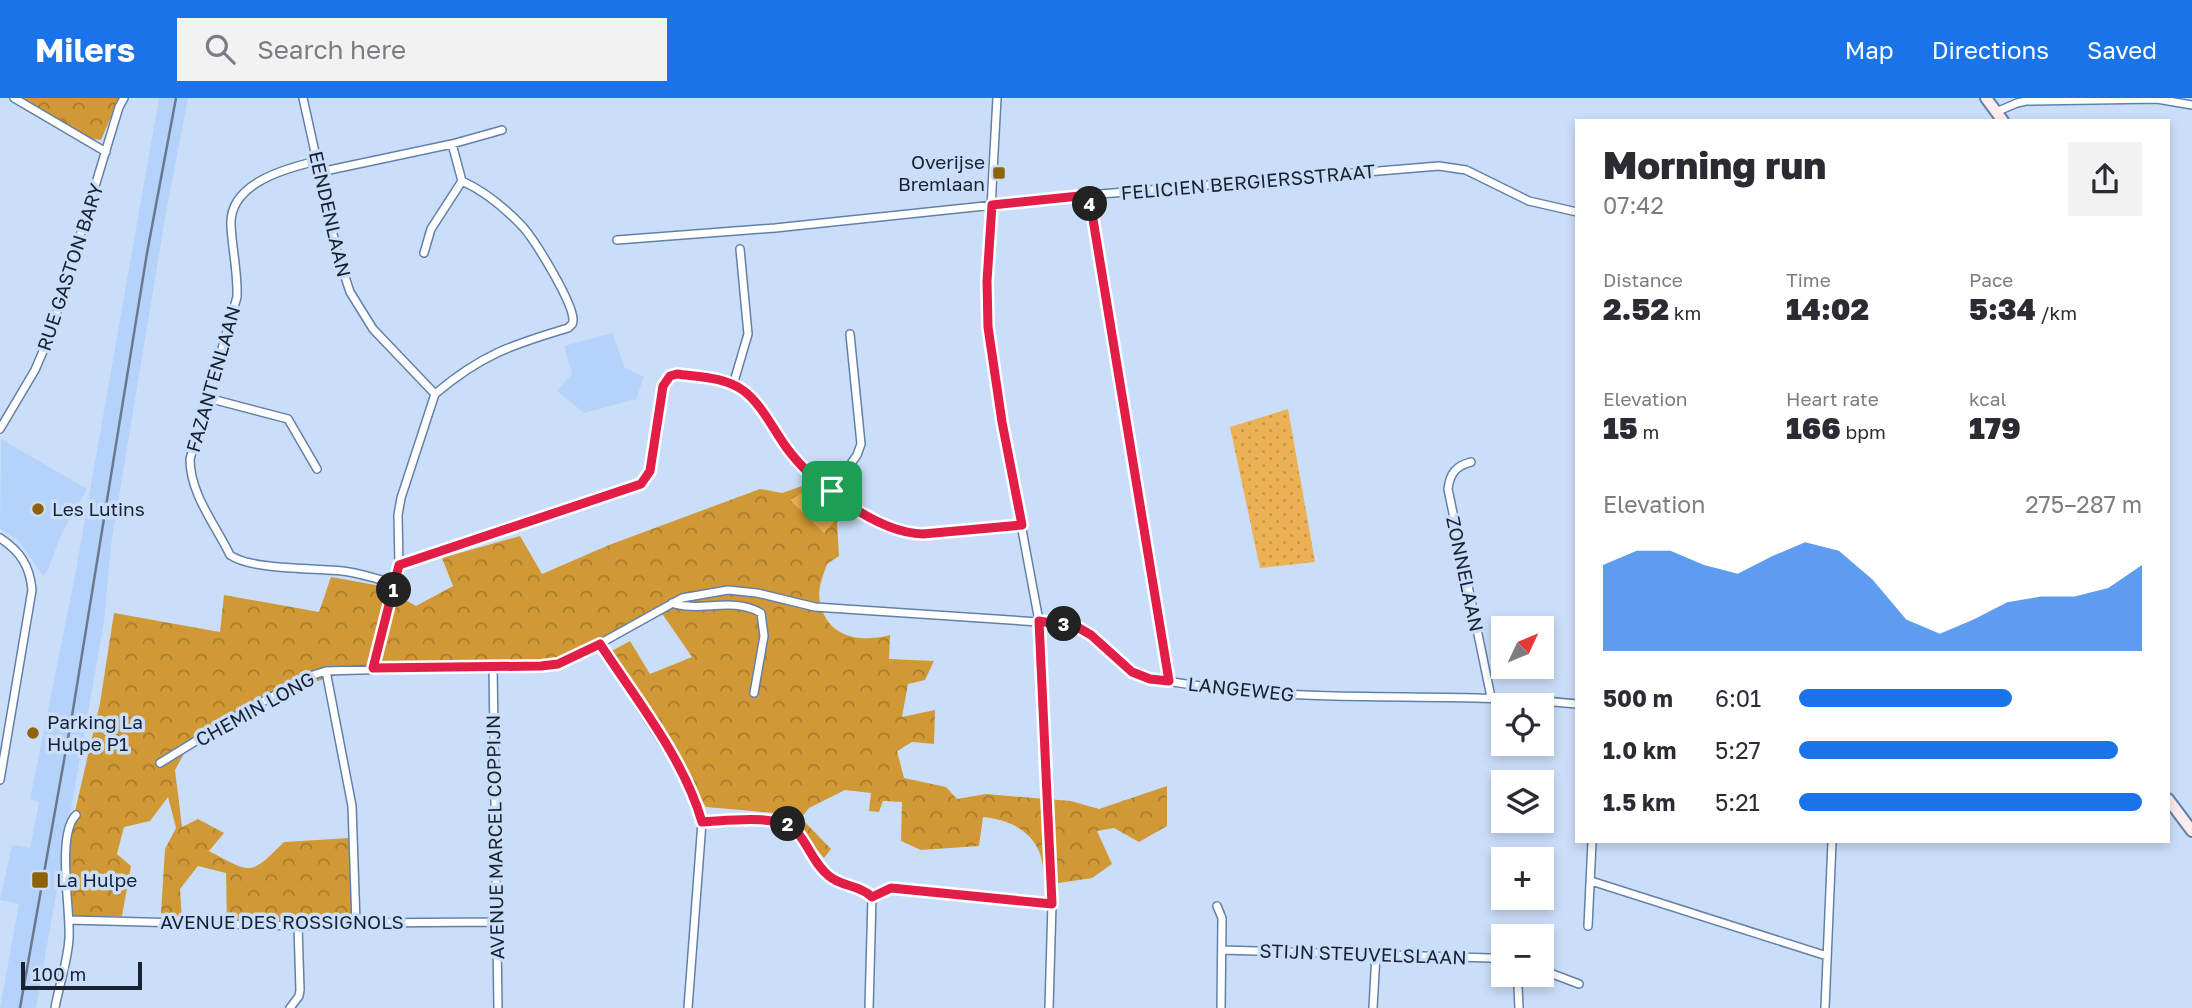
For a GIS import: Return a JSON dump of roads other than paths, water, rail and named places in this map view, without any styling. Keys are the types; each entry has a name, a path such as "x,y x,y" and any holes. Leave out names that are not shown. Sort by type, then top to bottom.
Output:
{"street":[{"path":"14,98 106,152"},
{"name":"RUE GASTON BARY","path":"0,429 43,354 124,98"},
{"name":"EENDENLAAN","path":"303,98 340,266 350,292 373,329 435,394"},
{"path":"997,98 987,281 988,327 1002,422 1039,621 1052,904 1049,1008"},
{"path":"1986,98 2000,116 2017,103 2026,101 2157,99 2192,105"},
{"path":"320,172 452,144 502,130"},
{"path":"424,253 431,229 461,181 452,144"},
{"name":"FAZANTENLAAN","path":"317,161 284,169 260,181 243,196 233,212 231,226 238,279 237,297 190,459 190,473 194,488 230,555 250,563 345,571 395,584"},
{"name":"FELICIEN BERGIERSSTRAAT","path":"618,240 775,228 1089,195 1439,166 1466,170 1529,201 1575,212"},
{"path":"373,668 399,565 398,515 401,498 435,394 494,353 568,328 572,324 573,317 564,296 533,240 512,217 474,186 461,181"},
{"path":"1089,195 1169,681"},
{"path":"733,385 748,334 740,250"},
{"path":"832,491 857,456 861,444 850,334"},
{"path":"399,565 636,487 647,478 650,471 663,386 666,380 677,374 724,381 733,385 753,400 788,449 832,491 871,519 889,528 908,534 1022,525"},
{"path":"208,398 288,419 317,469"},
{"name":"ZONNELAAN","path":"1471,462 1452,472 1448,489 1491,697"},
{"path":"0,538 21,556 28,568 32,590 0,779"},
{"name":"CHEMIN LONG","path":"160,763 234,717 310,676 326,671 558,664 682,598 703,592 739,590 802,606 839,608"},
{"path":"672,603 681,606 726,604 761,613 764,636 754,693"},
{"name":"LANGEWEG","path":"839,608 1039,621 1079,628 1091,635 1132,672 1150,679 1283,695 1390,699 1491,697"},
{"path":"600,644 676,763 698,807 702,822 688,1008"},
{"name":"AVENUE MARCEL COPPIJN","path":"493,666 498,1008"},
{"path":"326,671 352,806 356,923"},
{"name":"LANGEWEG","path":"1554,702 1575,704"},
{"path":"2170,802 2192,831"},
{"path":"55,1008 69,940 65,872 71,822 76,815"},
{"path":"702,822 774,820 787,823 797,832 821,869 831,878 864,890 872,897"},
{"path":"1588,926 1592,843"},
{"path":"1825,1008 1832,843"},
{"path":"1591,881 1828,956"},
{"path":"872,897 891,888 1052,904"},
{"path":"869,1008 872,897"},
{"path":"1217,906 1222,918 1221,1008"},
{"name":"AVENUE DES ROSSIGNOLS","path":"69,920 298,926 495,922"},
{"path":"290,1008 300,990 298,926"},
{"name":"STIJN STEUVELSLAAN","path":"1223,950 1491,959"},
{"path":"1373,1008 1376,954"},
{"path":"1554,975 1579,984"},
{"path":"1518,987 1519,1008"}],"railway":[{"path":"20,1008 73,710 147,253 176,98"}],"place":[{"name":"Overijse Bremlaan","path":"999,173"},
{"name":"Les Lutins","path":"38,509"},
{"name":"Parking La Hulpe P1","path":"33,733"},
{"name":"La Hulpe","path":"40,880"}]}
